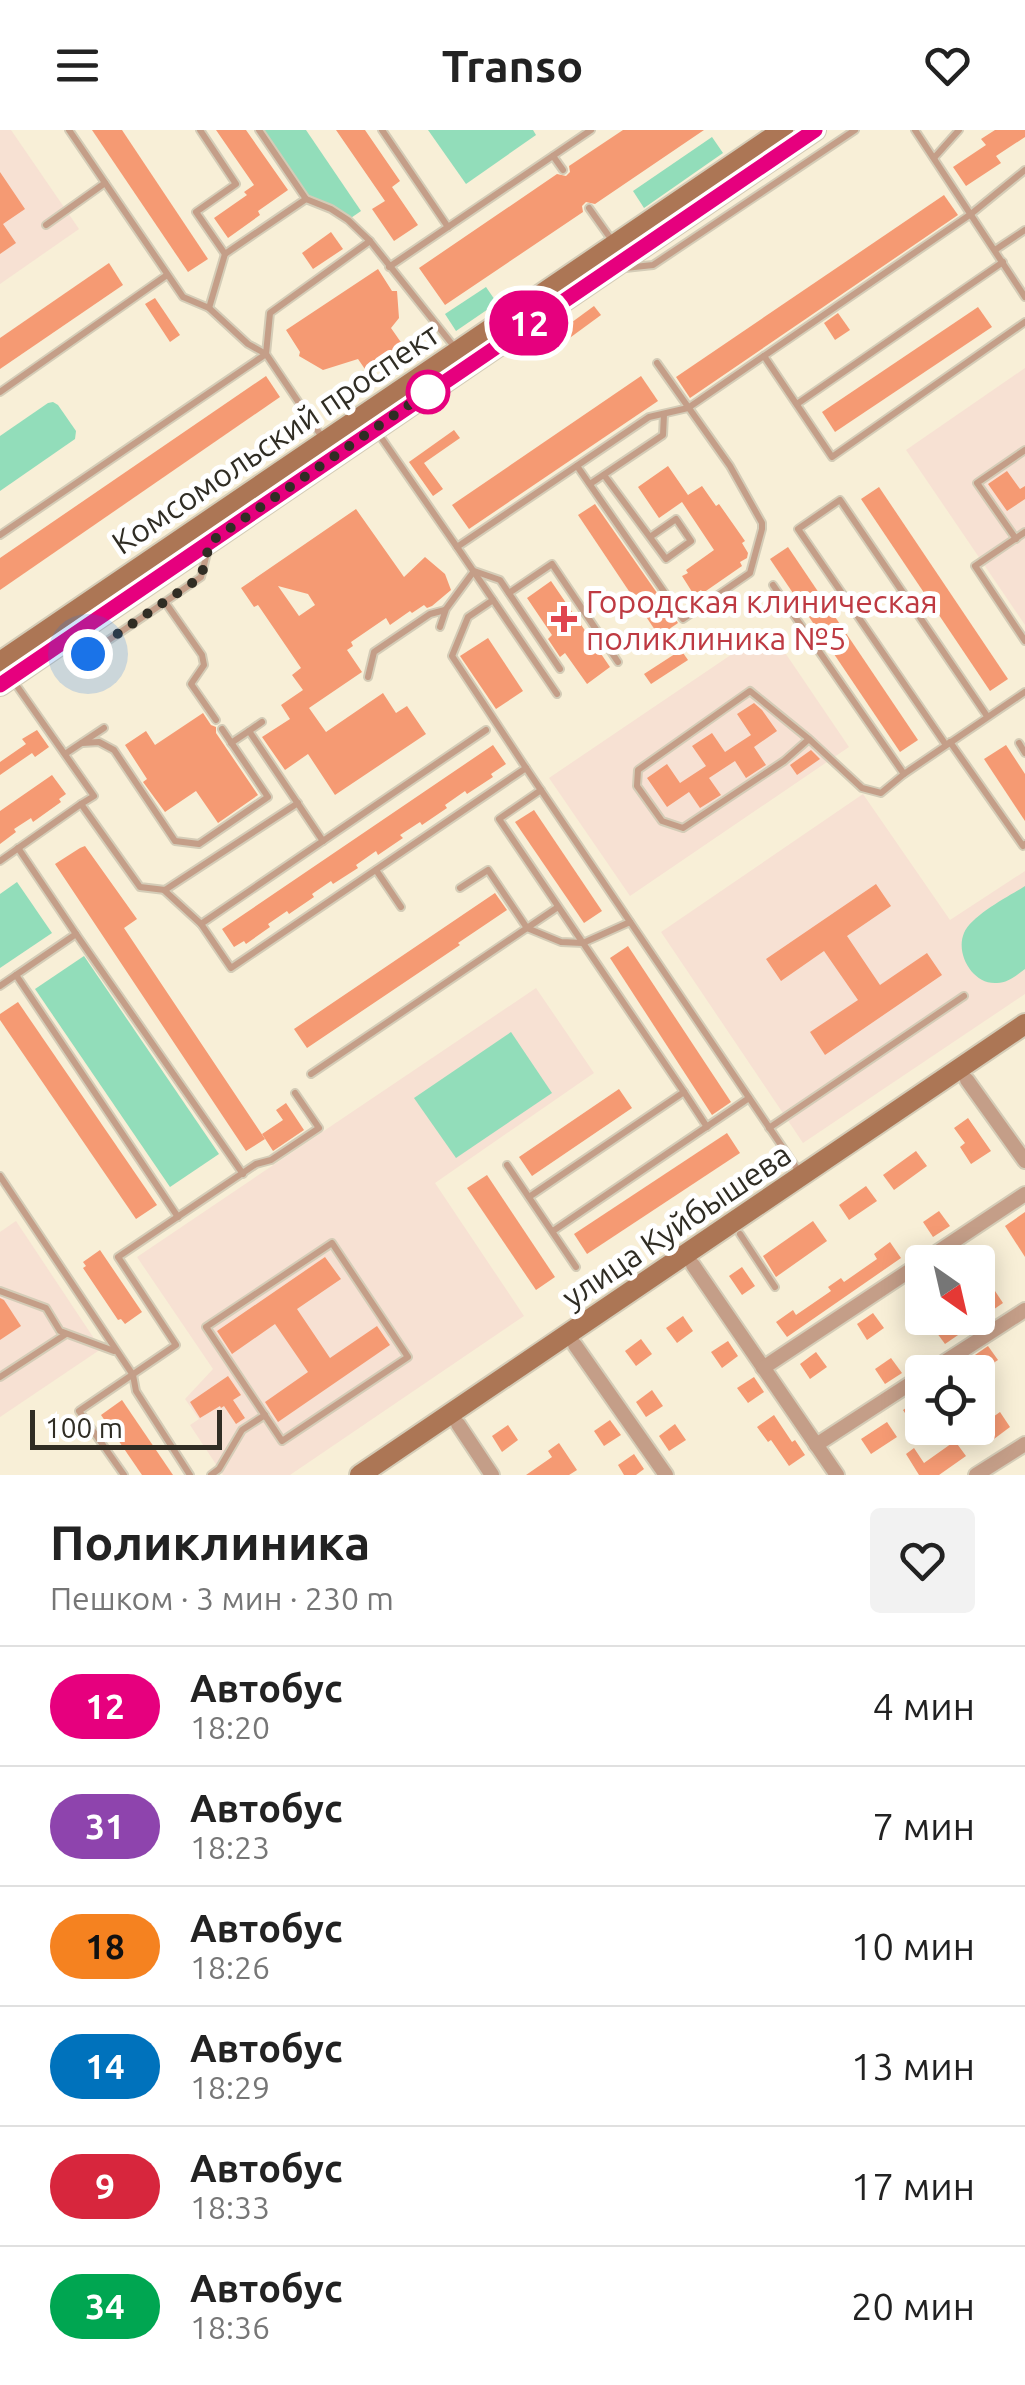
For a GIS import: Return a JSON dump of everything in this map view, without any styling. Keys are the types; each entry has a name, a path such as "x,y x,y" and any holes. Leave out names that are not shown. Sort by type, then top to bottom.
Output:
{"main road":[{"name":"Комсомольский проспект","path":"4,675 325,440 783,130"},
{"name":"Комсомольский проспект","path":"4,675 60,643 815,130"},
{"name":"улица Куйбышева","path":"360,1475 454,1419 806,1181 963,1074 1025,1024"},
{"name":"улица Куйбышева","path":"963,1074 1025,1041"},
{"name":"улица Куйбышева","path":"689,1260 740,1234 806,1181"},
{"name":"улица Куйбышева","path":"382,1475 454,1419"}],"street":[{"path":"963,1074 1025,1160"},
{"path":"764,1368 1025,1194"},
{"path":"689,1260 837,1475"},
{"path":"955,1355 1025,1310"},
{"path":"571,1340 666,1475"},
{"path":"816,1445 905,1388"},
{"path":"454,1419 492,1475"},
{"path":"976,1475 1025,1444"}],"lane":[{"path":"69,130 183,296 209,308 248,344 266,354 325,440"},
{"path":"200,130 236,184 196,212 225,254"},
{"path":"259,130 306,199 348,220 458,350"},
{"path":"382,130 448,227"},
{"path":"389,267 590,130"},
{"path":"609,270 652,265 855,130"},
{"path":"915,130 1025,297"},
{"path":"934,158 959,130"},
{"path":"553,156 563,170"},
{"path":"457,547 649,418 688,408 971,214 1025,170"},
{"path":"46,224 105,183"},
{"path":"209,308 225,254 306,199"},
{"path":"589,208 615,244"},
{"path":"994,250 1025,230"},
{"path":"266,354 270,313 370,242"},
{"path":"796,404 1002,262"},
{"path":"0,392 167,275"},
{"path":"764,356 832,457 1025,322"},
{"path":"0,535 266,354"},
{"path":"577,466 683,619 750,573 762,523 727,462 657,364"},
{"path":"590,484 663,435 664,414"},
{"path":"374,428 558,694"},
{"path":"1016,538 976,482 1025,450"},
{"path":"604,475 666,559 691,541 676,519 650,537"},
{"path":"987,717 840,500 798,529 948,744 1025,844"},
{"path":"1025,532 976,566 1025,641"},
{"path":"60,643 88,654 166,602 201,577 210,542"},
{"path":"509,593 552,564 618,662"},
{"path":"474,571 500,580 560,670"},
{"path":"440,627 446,609 474,571"},
{"path":"773,585 904,774"},
{"path":"493,600 468,618 452,656 806,1181"},
{"path":"166,602 204,665 191,684 216,720"},
{"path":"368,677 374,652 430,614 446,609"},
{"path":"0,861 94,796 4,675"},
{"path":"809,739 784,762 683,828 662,821 637,786 638,770 750,692 809,739 862,788 880,792 1025,692"},
{"path":"232,743 262,722"},
{"path":"66,754 104,728"},
{"path":"82,743 99,742 114,750 175,841 198,844 268,796 222,729"},
{"path":"201,924 486,730"},
{"path":"249,731 324,841"},
{"path":"1019,743 1025,752"},
{"path":"81,804 140,887 165,890 201,924 230,968 526,768"},
{"path":"541,790 498,819 707,1127"},
{"path":"165,890 298,802"},
{"path":"18,848 243,1174"},
{"path":"376,870 401,907"},
{"path":"460,888 488,870 527,928 560,942 583,943 630,922"},
{"path":"311,1074 558,907"},
{"path":"0,986 76,934"},
{"path":"16,975 178,1217"},
{"path":"769,1128 964,996"},
{"path":"529,1197 684,1092"},
{"path":"124,1475 79,1411 176,1345 118,1257 256,1164 272,1160 319,1128 295,1093"},
{"path":"552,1231 749,1098"},
{"path":"508,1165 576,1266"},
{"path":"0,1176 132,1374 136,1391 190,1475"},
{"path":"740,1234 775,1287"},
{"path":"332,1243 408,1357 282,1441 264,1415 206,1328 332,1243"},
{"path":"0,1291 46,1308 60,1331 118,1352"},
{"path":"0,1377 66,1333"},
{"path":"211,1475 219,1469 242,1430 264,1415"}],"shaded area":[{"path":"0,130 11,130 79,229 0,284"},
{"path":"1025,368 1025,625 906,450"},
{"path":"769,629 849,747 630,896 549,778"},
{"path":"863,794 950,920 1025,871 1025,994 803,1143 661,932"},
{"path":"536,988 594,1073 435,1183 524,1316 290,1475 223,1475 190,1425 199,1419 185,1399 213,1369 137,1257"},
{"path":"16,1221 101,1349 0,1417 0,1232"}],"green space":[{"path":"259,130 306,130 361,211 348,220 306,199"},
{"path":"428,130 533,130 536,135 466,184"},
{"path":"712,137 723,153 644,208 633,191"},
{"path":"486,287 497,303 456,331 445,314"},
{"path":"53,402 76,431 75,439 0,491 0,436"},
{"path":"17,882 52,933 0,968 0,894"},
{"path":"1025,886 1025,969 1001,983 980,979 964,959 964,933 982,913"},
{"path":"84,956 219,1154 170,1187 35,989"},
{"path":"511,1032 552,1093 456,1158 414,1098"}],"building":[{"path":"92,130 122,130 208,259 188,272"},
{"path":"216,130 246,130 288,190 228,238 214,218 247,195 244,192 254,185"},
{"path":"336,130 365,130 400,181 392,187 418,225 394,241 372,209 385,201"},
{"path":"623,130 704,130 595,204 586,202 583,212 445,305 419,268 557,174 566,176 569,166"},
{"path":"995,130 1025,130 1025,137 996,156 1001,163 966,186 953,167 986,145 981,139"},
{"path":"0,172 25,209 3,224 16,243 0,254"},
{"path":"944,195 958,215 690,398 676,377"},
{"path":"331,232 343,249 313,269 302,253"},
{"path":"109,263 123,285 0,369 0,338"},
{"path":"378,269 392,291 397,291 399,318 391,328 407,351 369,375 358,359 323,370 299,356 286,330"},
{"path":"155,298 180,335 170,342 145,304"},
{"path":"594,306 601,315 556,348 549,339"},
{"path":"978,307 992,327 835,432 822,412"},
{"path":"838,313 850,330 835,340 824,323"},
{"path":"266,376 280,397 0,590 0,558"},
{"path":"641,376 658,401 469,529 452,505"},
{"path":"454,430 460,438 424,463 443,489 433,496 409,462"},
{"path":"668,466 688,495 702,486 745,541 742,543 748,553 740,562 742,566 703,593 701,590 694,595 682,576 714,550 682,502 659,518 638,487"},
{"path":"1007,471 1020,489 1025,486 1025,499 1007,511 988,484"},
{"path":"879,487 1008,679 990,691 861,499"},
{"path":"595,504 678,623 659,636 578,515"},
{"path":"356,509 404,577 425,557 445,574 451,590 432,606 410,611 390,625 386,618 351,642 353,646 347,650 362,672 309,708 326,732 383,693 396,713 407,706 426,734 335,795 308,754 285,770 262,737 290,719 281,705 303,690 292,675 301,668 258,605 254,607 241,588","holes":["278,586 308,594 315,605 299,616"]},
{"path":"788,547 918,740 900,752 770,559"},
{"path":"551,581 610,667 587,684 565,653 560,657 548,639 552,635 527,598"},
{"path":"488,638 523,691 496,709 460,656"},
{"path":"681,650 688,660 651,684 644,674"},
{"path":"754,703 777,731 754,747 766,765 746,778 735,761 709,778 721,795 700,808 689,792 667,807 647,778 667,764 680,783 706,766 692,746 712,733 725,752 751,735 737,714"},
{"path":"203,713 258,795 218,823 196,791 165,812 143,782 147,779 125,745 146,731 155,745"},
{"path":"37,730 49,747 35,757 32,753 0,775 0,762 26,744 22,739"},
{"path":"493,745 506,764 491,774 493,777 467,794 465,791 422,825 420,822 400,835 403,838 378,855 376,851 356,865 358,868 333,884 331,881 246,944 244,941 234,947 222,929"},
{"path":"1006,745 1025,774 1025,821 984,759"},
{"path":"811,750 820,759 797,775 790,765"},
{"path":"52,775 66,794 59,799 61,802 33,822 31,818 14,829 16,832 0,844 0,811"},
{"path":"534,810 602,911 584,923 515,822"},
{"path":"85,846 137,919 124,928 265,1139 246,1151 55,864"},
{"path":"876,884 891,906 847,936 880,985 927,953 942,975 825,1055 810,1032 858,1000 824,951 781,981 766,959"},
{"path":"495,893 507,910 307,1048 294,1029"},
{"path":"628,946 731,1102 712,1115 610,958"},
{"path":"18,1002 157,1205 136,1219 0,1020 0,1014"},
{"path":"619,1089 632,1108 532,1176 519,1157"},
{"path":"286,1103 304,1130 273,1151 262,1134 283,1120 276,1110"},
{"path":"968,1118 991,1151 971,1164 960,1147 965,1143 954,1128"},
{"path":"727,1133 740,1153 587,1254 574,1234"},
{"path":"916,1151 927,1166 894,1190 883,1175"},
{"path":"487,1175 555,1277 536,1290 467,1188"},
{"path":"866,1186 877,1201 849,1220 839,1205"},
{"path":"939,1211 950,1226 933,1237 923,1222"},
{"path":"1025,1212 1025,1257 1005,1226"},
{"path":"813,1221 827,1241 776,1277 763,1256"},
{"path":"890,1242 901,1258 787,1337 776,1322 793,1310 796,1315 831,1291 828,1287 841,1278 844,1282 877,1259 874,1254"},
{"path":"100,1250 142,1312 125,1324 118,1320 83,1268 83,1262"},
{"path":"325,1257 341,1279 297,1309 330,1358 377,1326 390,1345 278,1422 265,1402 308,1372 275,1324 232,1354 217,1331"},
{"path":"742,1267 755,1286 742,1295 729,1276"},
{"path":"995,1291 1003,1303 995,1308"},
{"path":"0,1298 21,1326 0,1340"},
{"path":"873,1313 884,1328 867,1340 857,1324"},
{"path":"683,1316 693,1331 677,1343 666,1328"},
{"path":"938,1335 958,1335 945,1344"},
{"path":"641,1339 652,1354 636,1366 625,1351"},
{"path":"728,1341 738,1356 722,1368 711,1352"},
{"path":"988,1346 994,1355 975,1355"},
{"path":"816,1352 827,1367 810,1379 800,1364"},
{"path":"891,1358 902,1373 885,1384 875,1369"},
{"path":"228,1376 241,1395 233,1400 245,1418 236,1424 220,1406 200,1418 190,1402"},
{"path":"754,1377 764,1392 748,1403 737,1388"},
{"path":"652,1390 663,1406 646,1417 636,1402"},
{"path":"122,1400 173,1475 142,1475 101,1415"},
{"path":"1000,1412 1010,1427 995,1438 995,1416"},
{"path":"774,1415 805,1455 789,1466 757,1427"},
{"path":"610,1420 621,1435 604,1446 594,1431"},
{"path":"887,1422 897,1437 871,1454 861,1439"},
{"path":"675,1424 686,1440 669,1451 659,1436"},
{"path":"508,1425 518,1440 502,1452 492,1436"},
{"path":"559,1443 577,1470 569,1475 526,1475 552,1457 548,1451"},
{"path":"949,1445 958,1445 966,1456 939,1475 919,1475 906,1454 914,1448 924,1463"},
{"path":"634,1454 644,1469 636,1475 624,1475 618,1465"}],"bus line":[{"name":"12","path":"0,685 815,130"}],"place":[{"name":"Городская клиническая поликлиника №5","path":"564,619"}],"route":[{"path":"88,654 201,577 210,542 432,389 428,392"}]}
